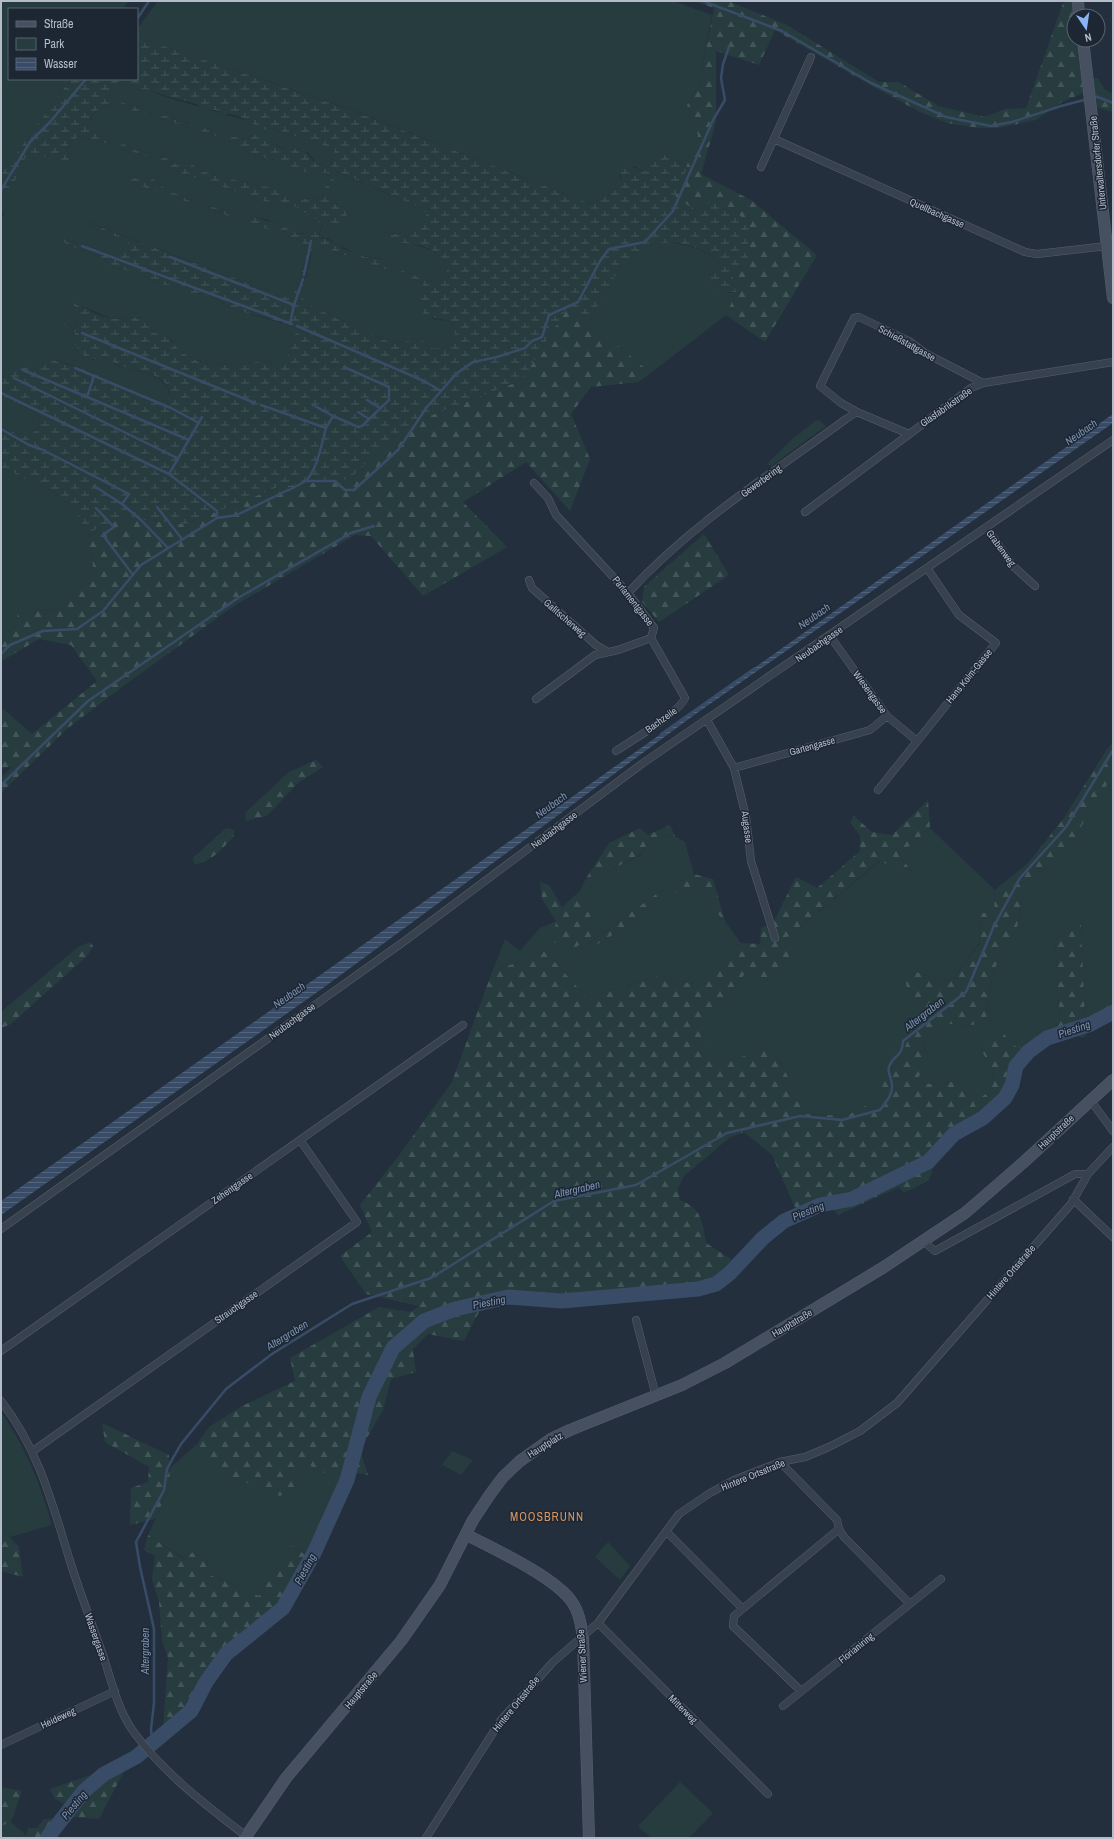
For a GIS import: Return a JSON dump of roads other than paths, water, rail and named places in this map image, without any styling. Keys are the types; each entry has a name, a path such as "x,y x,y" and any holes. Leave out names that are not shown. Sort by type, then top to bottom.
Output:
{"main road":[{"name":"Unterwaltersdorfer Straße","path":"1084,48 1113,298"},
{"name":"Hauptstraße","path":"656,1396 682,1385 725,1363 789,1325 965,1213 1036,1151 1113,1080"},
{"name":"Hauptplatz","path":"466,1535 491,1493 503,1477 520,1460 537,1448 570,1430 656,1396"},
{"name":"Hauptstraße","path":"245,1837 286,1778 401,1641 440,1585 466,1535"},
{"name":"Wiener Straße","path":"466,1535 542,1576 562,1589 573,1603 580,1620 583,1637 589,1838"}],"street":[{"path":"761,167 811,57"},
{"name":"Quellbachgasse","path":"774,140 1025,252 1037,254 1107,246"},
{"name":"Schießstattgasse","path":"857,412 820,386 854,318 859,317 909,341 925,353 983,383"},
{"name":"Glasfabrikstraße","path":"805,512 972,388 983,383 1113,362"},
{"path":"857,412 909,434"},
{"name":"Gewerbering","path":"628,593 674,547 714,515 857,412"},
{"name":"Neubachgasse","path":"1,1229 406,940 643,763 830,636 1113,440"},
{"name":"Parlamentgasse","path":"534,483 548,498 556,515 628,593 654,628 651,638 618,650 606,651 595,655 536,699"},
{"name":"Grabenweg","path":"986,527 1013,566 1035,586"},
{"name":"Hans Kolm-Gasse","path":"878,790 996,643 959,615 927,568"},
{"name":"Galitscherweg","path":"529,580 532,588 596,645 606,651"},
{"name":"Wiesengasse","path":"830,636 887,716 917,741"},
{"name":"Bachzeile","path":"616,751 665,717 683,703 685,698 651,638"},
{"name":"Gartengasse","path":"734,768 870,730 887,716"},
{"name":"Augasse","path":"707,720 734,768 746,817 751,861 775,938"},
{"name":"Zehentgasse","path":"1,1351 463,1025"},
{"path":"1091,1100 1113,1131"},
{"name":"Strauchgasse","path":"33,1451 357,1222 300,1140"},
{"name":"Hintere Ortsstraße","path":"426,1838 500,1720 545,1669 598,1624 679,1514 710,1493 734,1480 780,1462 805,1457 829,1447 860,1431 897,1403 929,1368 1074,1199 1088,1174 1113,1147"},
{"path":"923,1241 935,1251 1076,1174 1088,1174"},
{"path":"1074,1199 1113,1237"},
{"path":"636,1320 656,1396"},
{"name":"Wassergasse","path":"1,1401 12,1415 33,1451 49,1490 77,1581 115,1691 128,1722 139,1739 195,1797 245,1837"},
{"path":"780,1462 837,1520 839,1529 844,1537 910,1604"},
{"path":"801,1691 733,1626 734,1616 839,1529"},
{"path":"666,1531 742,1608"},
{"name":"Florianiring","path":"783,1706 941,1580"},
{"name":"Mitterweg","path":"598,1624 768,1794"},
{"name":"Heideweg","path":"1,1745 115,1691"}],"water":[{"path":"1113,414 1113,423 697,713 323,988 1,1215 1,1201"}],"waterway":[{"path":"138,18 149,1"},
{"path":"703,1 782,31 871,83 946,117 991,126 1012,122 1088,99"},
{"path":"289,490 306,481 335,481 345,490 354,490 398,450 427,407 456,374 473,362 497,357 525,348 532,341 542,337 549,315 578,302 600,261 609,249 645,242 673,211 713,120 725,100 721,78 723,64 729,47"},
{"path":"1,190 30,142 50,122 85,80"},
{"path":"1093,98 1098,97 1113,103"},
{"path":"304,275 311,241"},
{"path":"82,246 292,324"},
{"path":"170,257 294,305"},
{"path":"290,324 294,305 303,279"},
{"path":"297,326 424,381 441,391"},
{"path":"82,333 255,403"},
{"path":"333,416 358,427 362,426 389,400 389,387 344,367"},
{"path":"75,368 171,408 199,423"},
{"path":"23,370 189,440"},
{"path":"87,397 94,376"},
{"path":"14,378 177,458"},
{"path":"1,393 169,474"},
{"path":"367,400 380,408"},
{"path":"261,405 326,428 316,463 306,481"},
{"path":"313,405 333,416 326,428"},
{"path":"358,412 369,419"},
{"path":"202,417 169,474 217,511 217,518"},
{"path":"1,429 29,445 43,450 129,494 122,504 141,520 168,548"},
{"path":"94,486 122,504"},
{"path":"1,654 10,645 43,631 77,629 103,611 141,565 217,518 237,515 288,490"},
{"path":"157,507 182,539"},
{"path":"96,508 114,527 103,535 133,575"},
{"path":"1,785 88,701 238,598 351,533 374,526"},
{"name":"Neubach","path":"661,734 755,668"},
{"name":"Altergraben","path":"152,1742 151,1729 154,1703 154,1629 136,1542 164,1490 167,1469 181,1444 226,1389 272,1354 352,1304 431,1278 554,1201 636,1185 727,1133 800,1116 842,1120 880,1110 888,1099 892,1089 889,1067 901,1051 903,1041 966,992 994,926 1020,878 1066,827 1113,750"},
{"name":"Piesting","path":"47,1838 84,1791 104,1774 136,1757 191,1711 206,1682 226,1654 283,1608 314,1553 347,1480 369,1397 393,1348 424,1321 455,1309 508,1297 562,1301 698,1289 716,1284 730,1273 763,1238 784,1221 820,1205 852,1199 928,1162 954,1134 983,1118 1005,1098 1012,1085 1016,1066 1028,1052 1047,1038 1091,1024 1113,1012"}],"district":[{"name":"MOOSBRUNN","path":"547,1517"}]}
